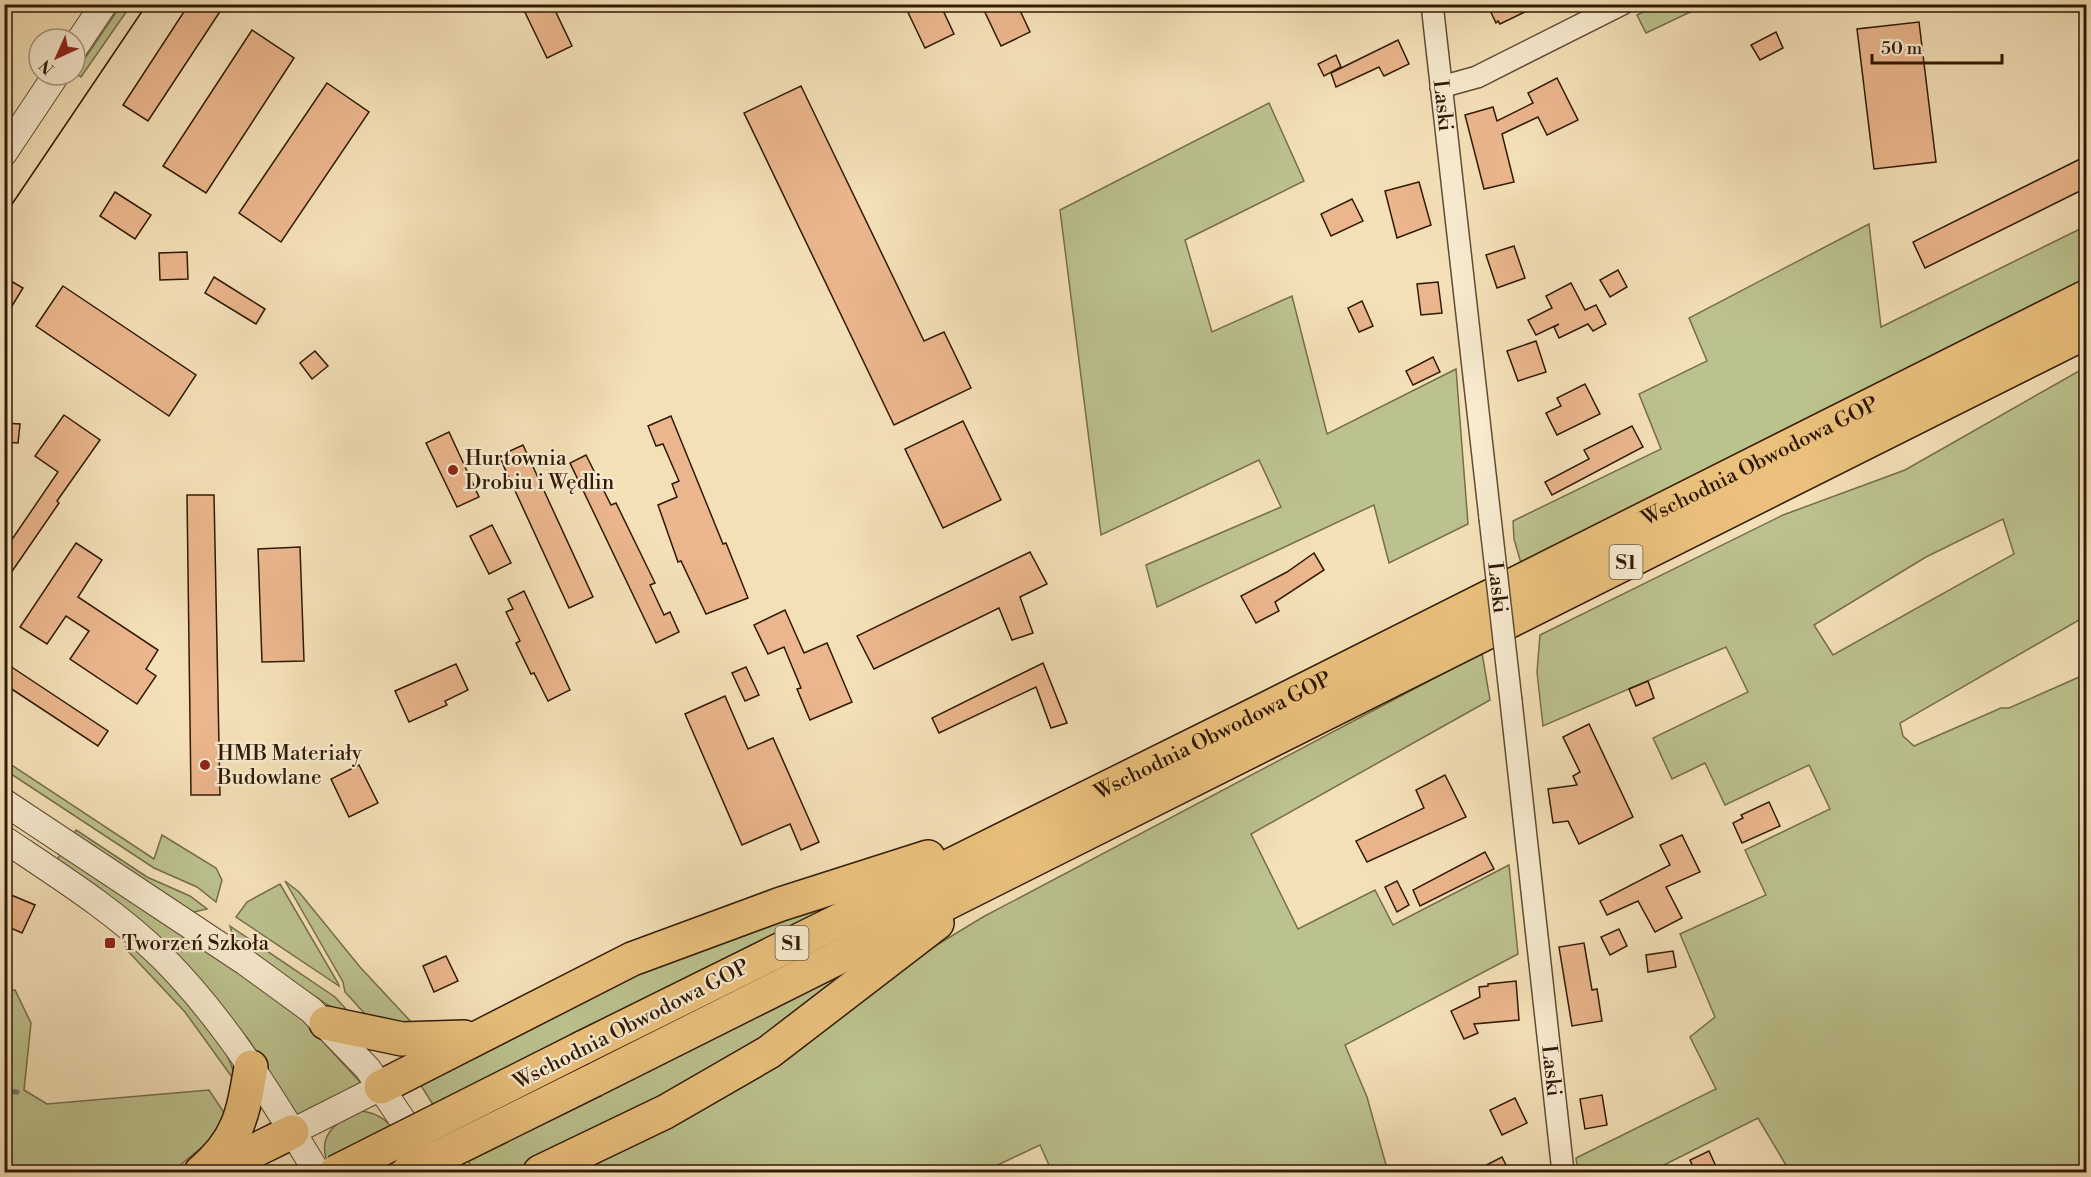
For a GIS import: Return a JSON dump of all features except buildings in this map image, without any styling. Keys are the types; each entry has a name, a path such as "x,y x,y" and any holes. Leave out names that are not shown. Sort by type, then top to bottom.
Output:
{"highway":[{"name":"Wschodnia Obwodowa GOP","path":"336,1173 2086,297"},
{"name":"Wschodnia Obwodowa GOP","path":"408,1173 2086,332"},
{"path":"381,1087 632,959 694,935 925,858 1002,839"},
{"path":"540,1173 665,1112 769,1052 927,934 968,892"},
{"path":"326,1023 402,1039 478,1036"},
{"path":"201,1173 223,1153 236,1133 251,1067"},
{"path":"209,1173 292,1132"}],"street":[{"path":"87,29 104,4"},
{"name":"Laski","path":"1432,4 1563,1173"},
{"path":"1442,87 1477,77 1622,4"},
{"path":"4,153 48,87"},
{"path":"4,802 245,962 326,1023 381,1087 435,1173"},
{"path":"4,839 108,910 155,950 221,1024 251,1067 317,1173"},
{"path":"292,1132 381,1087"}],"green space":[{"path":"121,5 131,5 87,68 87,55"},
{"path":"1657,5 1705,5 1646,33 1637,15"},
{"path":"1269,103 1304,181 1185,240 1212,332 1292,296 1327,434 1456,369 1468,524 1389,563 1374,505 1157,607 1146,565 1281,507 1259,460 1101,535 1060,210"},
{"path":"1869,224 1881,327 2086,226 2086,278 1521,563 1514,539 1513,521 1661,449 1639,394 1707,361 1689,318"},
{"path":"2086,367 2086,616 1900,723 1903,736 1914,746 2086,674 2086,1172 1790,1172 1758,1118 1650,1172 1578,1172 1576,1158 1716,1089 1690,1037 1715,1017 1680,934 1766,895 1745,850 1830,809 1809,765 1725,805 1705,763 1672,779 1653,738 1748,692 1726,647 1543,726 1537,672 1540,635 1783,515 1905,470","holes":["2003,519 2014,554 1833,655 1814,625 1926,557"]},
{"path":"1482,653 1490,700 1251,834 1298,929 1375,890 1393,925 1509,865 1518,954 1345,1045 1367,1097 1388,1172 1052,1172 1040,1145 983,1172 562,1172 983,917"},
{"path":"4,760 154,859 162,835 216,868 222,880 216,902 197,887 154,868 5,770"},
{"path":"76,830 147,877 190,896 207,909 194,912 186,910 73,835"},
{"path":"62,852 245,974 302,1019 361,1083 298,1116 248,1039 194,974 56,861"},
{"path":"285,881 299,892 360,967 413,1024 375,1025 345,992 343,982"},
{"path":"280,884 339,986 236,917 247,902"},
{"path":"849,899 435,1108 417,1079 692,946"},
{"path":"230,926 335,997 355,1019 334,1009 243,948 234,940"},
{"path":"130,942 175,988 209,1028 223,1048 234,1080 185,1012 125,948"},
{"path":"883,948 820,1005 641,1111 518,1172 474,1172 467,1159"},
{"path":"5,990 15,990 31,1023 24,1090 47,1104 209,1090 225,1114 215,1136 172,1172 5,1172"},
{"path":"357,1111 380,1117 389,1123 403,1141 420,1172 332,1172 325,1152 327,1136 338,1123"}],"waterway":[{"path":"4,1091 17,1092"}],"tram line":[{"path":"4,216 147,4"}],"place":[{"name":"Hurtownia Drobiu i Wędlin","path":"453,470"},
{"name":"HMB Materiały Budowlane","path":"205,765"},
{"name":"Tworzeń Szkoła","path":"110,943"}]}
